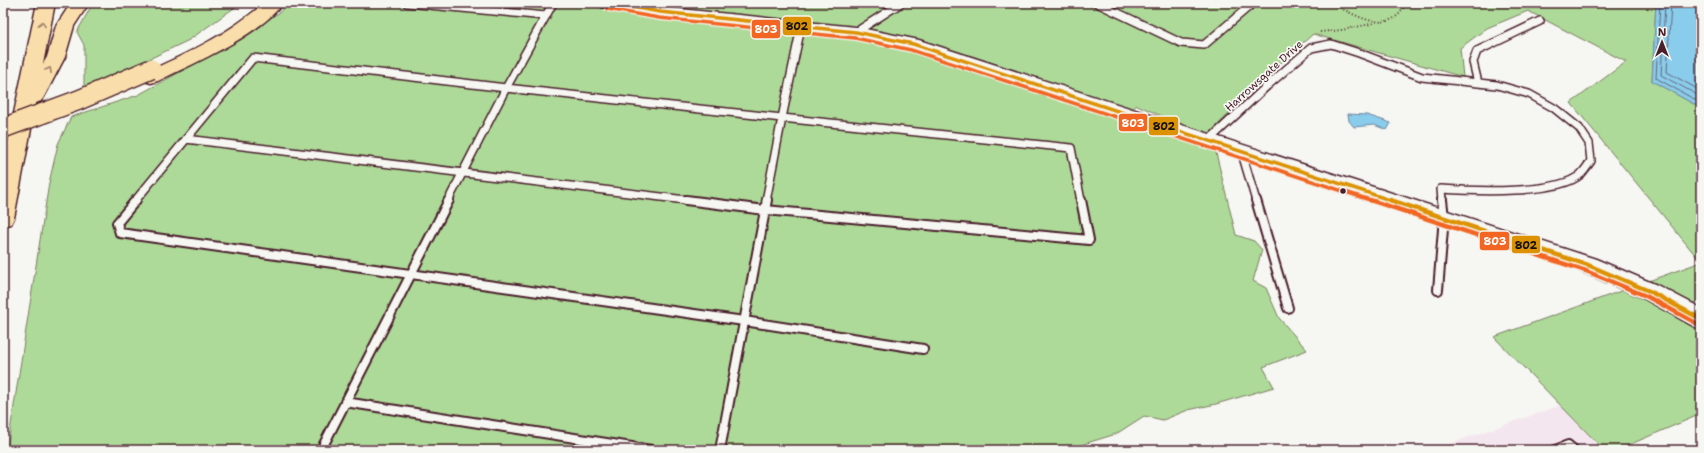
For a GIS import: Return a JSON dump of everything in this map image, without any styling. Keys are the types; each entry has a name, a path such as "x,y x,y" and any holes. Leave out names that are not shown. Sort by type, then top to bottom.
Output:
{"highway":[{"path":"3,218 46,3"},
{"path":"23,117 56,57 65,26 80,3"},
{"path":"3,136 64,114 151,73 217,33 256,3"},
{"path":"3,128 188,60 227,38 257,18 274,3"}],"street":[{"path":"608,3 660,12 856,32 913,44 1241,150 1588,265 1649,291 1701,319"}],"lane":[{"path":"407,3 546,16"},
{"path":"321,450 506,88 553,3"},
{"path":"856,32 901,3"},
{"path":"1097,3 1181,43 1200,46 1204,45 1253,3"},
{"path":"1478,83 1472,65 1472,57 1477,51 1540,21"},
{"path":"720,450 782,118 801,27"},
{"name":"Harrowsgate Drive","path":"1209,140 1267,86 1311,48 1321,45 1331,44 1340,46 1423,77 1498,84 1513,88 1548,104 1576,126 1587,138 1593,151 1590,164 1585,172 1569,182 1540,187 1508,190 1441,189 1444,217 1438,290"},
{"path":"186,139 765,210 1089,240 1071,148 506,88 253,58 186,139 117,223 120,233 744,321 923,349"},
{"path":"1241,150 1288,308"},
{"path":"345,402 651,450"},
{"path":"1555,450 1568,445 1574,450"}],"path":[{"path":"1331,3 1375,22"},
{"path":"1320,32 1342,30 1394,18 1401,13 1406,3"}],"shaded area":[{"path":"1573,401 1624,450 1432,450"}],"green space":[{"path":"93,3 241,3 189,40 84,90 84,45 77,32"},
{"path":"286,3 1656,3 1652,81 1701,108 1701,262 1571,103 1626,62 1528,11 1487,28 1460,48 1463,77 1313,34 1264,78 1207,136 1137,105 1126,114 1104,109 1101,114 1215,149 1236,235 1254,241 1262,250 1253,281 1266,288 1279,318 1307,350 1263,367 1274,387 1216,404 1188,410 1163,420 1144,416 1116,434 1064,450 7,450 49,183 58,144 71,117 138,95 211,55 280,12"},
{"path":"1701,262 1701,300 1673,310 1701,324 1701,414 1617,450 1604,450 1494,337"}],"water":[{"path":"1656,3 1701,3 1701,108 1652,81"},
{"path":"1348,114 1367,115 1391,123 1387,130 1374,125 1354,127 1349,121"}],"transit line":[{"name":"802","path":"608,3 660,12 856,32 913,44 1588,265 1649,291 1701,319"},
{"name":"803","path":"607,9 659,18 855,38 911,50 1586,271 1646,296 1698,324"}]}
